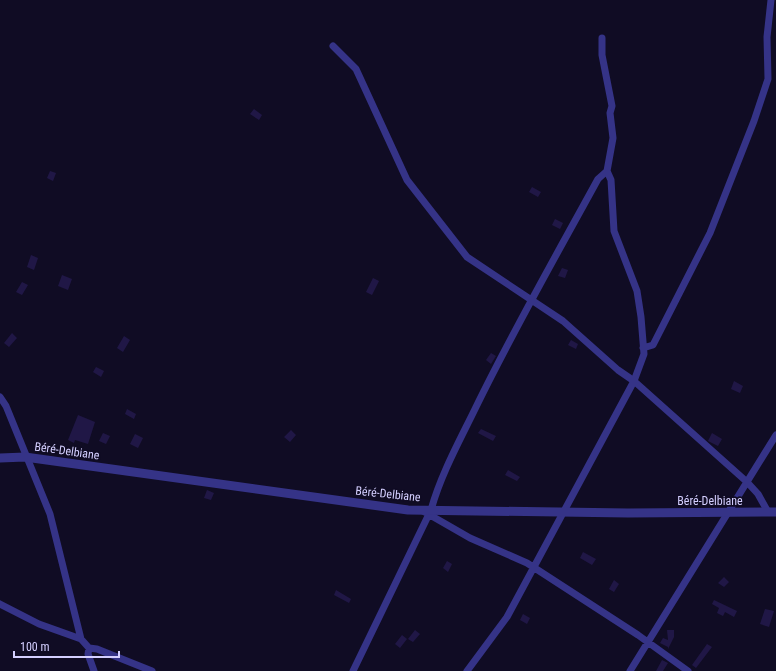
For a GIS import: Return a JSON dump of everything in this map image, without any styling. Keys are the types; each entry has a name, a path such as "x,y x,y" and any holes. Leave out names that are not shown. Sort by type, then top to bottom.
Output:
{"street":[{"path":"643,348 653,345 710,233 754,120 768,79 767,37 771,0"},
{"path":"467,671 507,617 634,381 644,354 642,317 637,291 614,231 610,180 607,171 613,138 610,113 612,106 602,55 602,38"},
{"path":"333,46 356,69 407,180 467,257 563,321 618,370 634,381 747,482 772,512"},
{"path":"353,671 493,372 598,179 607,171"},
{"path":"0,397 6,406 50,514 81,639 89,648 97,649 152,671"},
{"path":"630,671 776,435"},
{"name":"Béré-Delbiane","path":"0,458 26,457 392,508 427,511 772,512"},
{"path":"427,511 470,538 534,568 648,642 688,671"},
{"path":"0,604 39,624 81,639"},
{"path":"89,648 88,654 94,671"},
{"path":"128,671 130,663"}],"building":[{"path":"254,109 262,115 259,120 250,114"},
{"path":"50,171 56,173 53,181 47,178"},
{"path":"532,187 541,192 538,197 529,192"},
{"path":"555,219 563,223 560,229 552,225"},
{"path":"31,255 38,258 34,270 27,267"},
{"path":"562,268 568,270 565,278 558,276"},
{"path":"62,275 72,279 68,290 58,286"},
{"path":"373,278 379,281 372,295 366,292"},
{"path":"22,282 28,285 22,295 16,292"},
{"path":"12,333 17,338 9,347 4,343"},
{"path":"124,336 130,340 123,352 117,348"},
{"path":"571,340 578,344 576,349 568,345"},
{"path":"491,353 496,356 491,364 486,360"},
{"path":"96,367 104,371 101,377 93,372"},
{"path":"734,381 743,386 740,393 731,389"},
{"path":"127,409 136,414 134,419 125,414"},
{"path":"78,415 95,422 88,444 75,440 74,443 68,440"},
{"path":"481,429 496,436 493,441 478,433"},
{"path":"291,430 296,435 290,442 284,437"},
{"path":"103,433 110,436 106,444 99,441"},
{"path":"712,433 722,439 718,446 708,441"},
{"path":"135,434 143,438 138,448 130,444"},
{"path":"508,470 520,477 517,481 505,475"},
{"path":"207,490 214,493 211,500 204,498"},
{"path":"583,552 596,559 592,565 580,558"},
{"path":"447,561 452,564 448,572 443,568"},
{"path":"724,577 729,582 724,587 718,583"},
{"path":"614,580 619,584 614,592 609,589"},
{"path":"336,590 351,599 349,603 334,595"},
{"path":"714,600 737,611 734,617 725,612 723,616 717,613 719,608 712,604"},
{"path":"765,609 774,611 769,627 760,624"},
{"path":"523,614 530,618 527,624 520,620"},
{"path":"415,630 420,634 413,642 408,639"},
{"path":"667,630 674,630 674,637 668,649 668,647 660,643 663,638 668,640"},
{"path":"402,635 407,639 400,648 395,644"},
{"path":"707,644 712,647 696,668 692,665"},
{"path":"662,660 668,663 663,671 656,671"}]}
